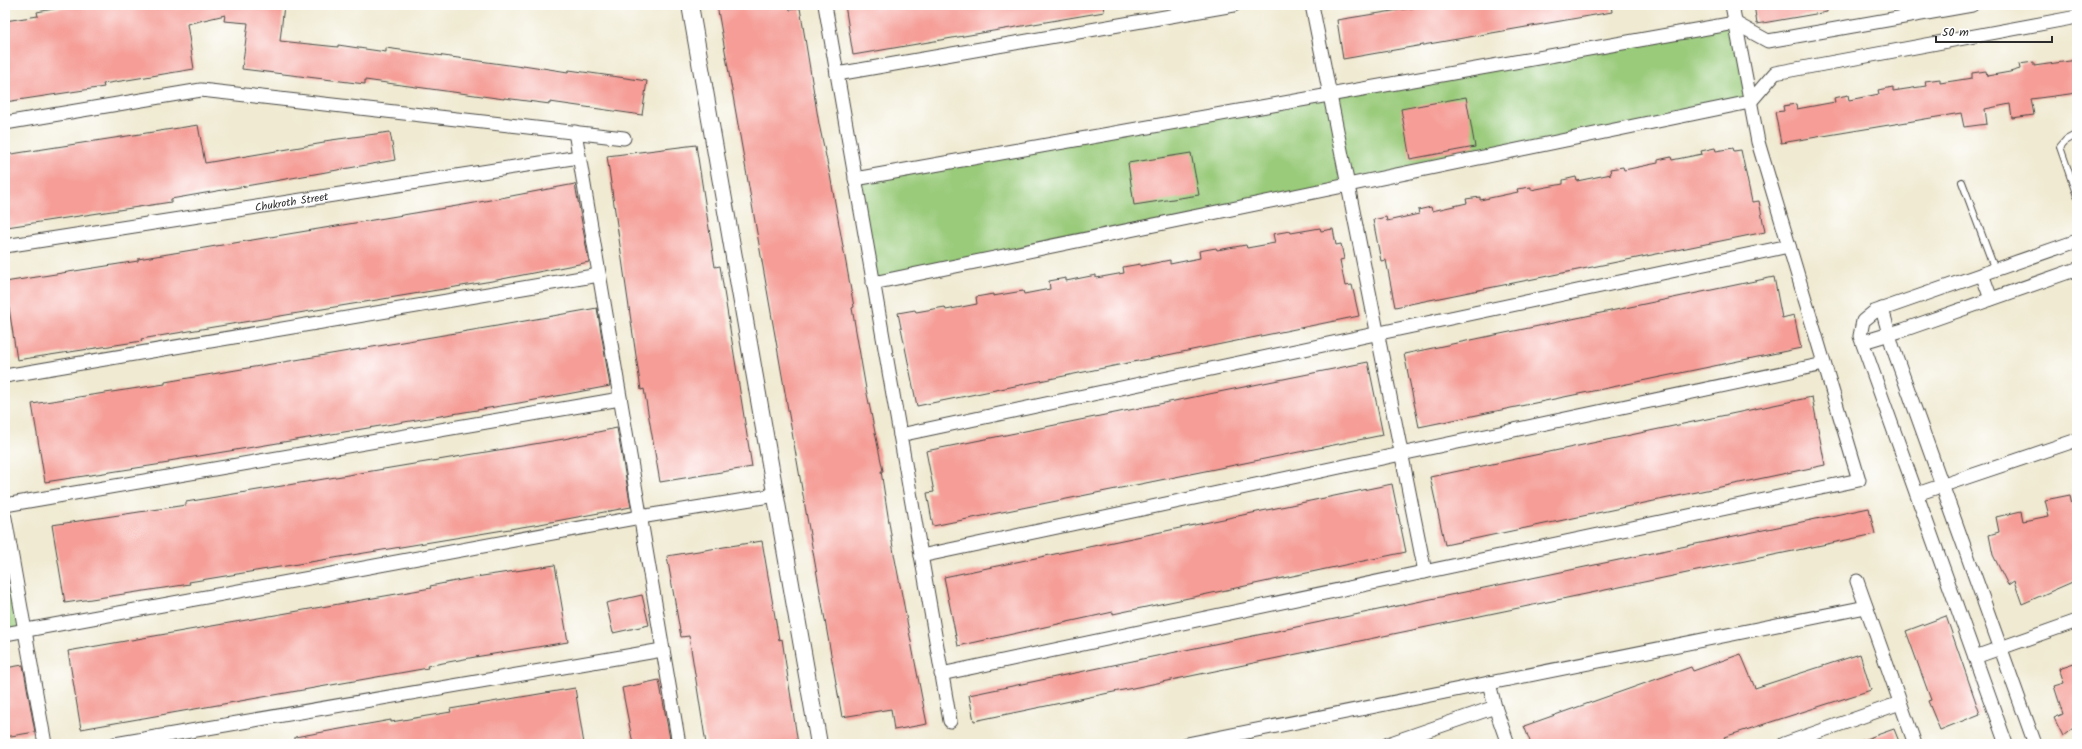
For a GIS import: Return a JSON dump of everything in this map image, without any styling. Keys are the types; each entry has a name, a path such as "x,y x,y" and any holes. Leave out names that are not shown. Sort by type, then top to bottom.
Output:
{"street":[{"path":"690,5 819,744"},
{"path":"825,5 950,721"},
{"path":"837,74 1234,5"},
{"path":"1312,5 1425,572"},
{"path":"941,674 1859,480 1758,142 1732,5"},
{"path":"855,179 1735,24 1768,41 1972,5"},
{"path":"873,282 1750,102 1775,73 2077,17"},
{"path":"5,123 201,90 624,138"},
{"path":"575,132 679,744"},
{"name":"Chukroth Street","path":"5,246 579,157"},
{"path":"2006,744 1860,336 1863,321 1874,312 2076,243"},
{"path":"900,435 1789,246"},
{"path":"1863,342 2077,269"},
{"path":"1982,274 1991,299"},
{"path":"5,376 599,275"},
{"path":"1882,309 1889,334 2034,744"},
{"path":"921,556 1824,364"},
{"path":"5,505 620,399"},
{"path":"1917,494 1942,484 2077,440"},
{"path":"5,634 640,517 776,494"},
{"path":"5,518 45,744"},
{"path":"1857,581 1915,744"},
{"path":"1187,744 1224,740 1489,683 1866,607"},
{"path":"1975,657 2077,621"},
{"path":"115,744 662,650"},
{"path":"1489,683 1495,707 1508,744"},
{"path":"1784,744 1900,703"},
{"path":"1388,744 1495,707"}],"lane":[{"path":"2077,134 2066,140 2060,147 2077,196"},
{"path":"1962,182 1995,270"}],"green space":[{"path":"1735,23 1750,102 873,283 855,179"},
{"path":"5,518 25,630 5,634"}],"building":[{"path":"75,5 284,5 280,41 338,47 338,45 386,52 386,48 523,67 523,65 568,72 569,70 647,81 642,115 550,102 550,104 504,99 365,80 365,84 242,69 248,23 224,21 225,15 187,24 194,69 103,84 104,87 5,102 5,21 38,16 37,12"},
{"path":"717,5 789,5 790,10 800,8 819,124 830,175 854,307 852,308 866,389 883,471 881,471 894,554 927,724 894,730 891,709 842,717"},
{"path":"845,5 1103,5 1104,12 853,55"},
{"path":"1430,5 1611,5 1612,12 1343,59 1337,20"},
{"path":"1754,5 1827,5 1827,12 1757,24"},
{"path":"2077,60 2077,93 2031,99 2034,115 2012,118 2010,104 1985,109 1987,124 1964,127 1961,113 1781,143 1775,112 1784,111 1783,106 1796,104 1797,109 1835,102 1834,98 1848,95 1849,100 1879,94 1878,90 1893,87 1893,91 1926,86 1925,81 1940,79 1940,83 1972,78 1972,73 1986,71 1987,76 2010,72 2020,69 2019,64 2034,62 2034,66"},
{"path":"1466,97 1475,147 1410,159 1401,109"},
{"path":"198,125 205,163 324,143 324,141 390,132 395,160 171,199 171,202 7,227 5,215 5,155"},
{"path":"696,145 715,267 720,266 752,467 660,482 644,389 641,390 607,156"},
{"path":"1715,148 1716,151 1733,148 1734,151 1741,150 1752,202 1759,201 1765,232 1395,307 1386,260 1381,261 1373,220 1386,217 1387,221 1419,214 1418,210 1431,207 1432,211 1467,203 1466,199 1480,197 1480,200 1518,192 1517,189 1531,187 1531,190 1563,184 1563,180 1576,177 1577,181 1611,174 1610,169 1623,167 1624,170 1658,163 1658,160 1671,157 1672,160 1702,154 1701,151"},
{"path":"1191,153 1199,195 1134,205 1128,163"},
{"path":"575,184 589,262 492,281 141,339 142,341 17,360 5,282 138,261 138,259 469,204"},
{"path":"1320,228 1321,231 1333,229 1336,245 1341,244 1344,259 1340,260 1345,286 1352,285 1359,316 917,406 898,313 915,310 916,312 945,307 946,310 977,304 976,297 1023,291 1024,294 1050,289 1049,281 1066,278 1066,281 1096,275 1096,278 1124,273 1123,267 1140,264 1140,266 1170,260 1170,264 1200,258 1199,251 1216,248 1217,250 1246,245 1247,248 1275,243 1273,234 1290,231 1291,233"},
{"path":"1774,277 1782,318 1794,315 1801,348 1419,427 1404,354"},
{"path":"597,308 610,386 519,403 169,461 169,463 45,482 32,404 165,384 165,382"},
{"path":"1368,362 1383,435 933,526 927,493 934,492 926,451"},
{"path":"1812,397 1825,465 1445,545 1430,477"},
{"path":"617,428 631,507 540,524 189,582 190,584 65,603 52,525 186,505 186,502 564,439"},
{"path":"1392,484 1406,552 1113,614 1113,612 958,646 944,577"},
{"path":"2070,495 2077,526 2077,580 2022,604 2014,581 2008,585 1993,555 1989,535 1999,532 1996,517 2021,511 2023,521 2049,516 2045,500"},
{"path":"1869,508 1875,534 974,721 969,695"},
{"path":"762,541 779,640 782,639 798,744 706,744 689,636 681,637 667,556"},
{"path":"555,565 568,642 475,657 427,666 428,668 81,729 68,651 431,588 430,586 476,577"},
{"path":"642,595 649,625 613,633 606,603"},
{"path":"1946,616 1980,714 1940,730 1928,701 1931,700 1906,631"},
{"path":"1741,654 1755,688 1860,654 1871,690 1724,737 1725,739 1709,744 1531,744 1524,726 1691,667 1693,671"},
{"path":"2077,662 2077,725 2063,736 2054,718 2063,714 2054,686 2064,683 2059,668"},
{"path":"23,665 35,732 5,737 5,668"},
{"path":"659,680 671,744 633,744 622,688"},
{"path":"575,688 584,744 295,744 295,737 391,720 391,722 451,712 450,709"},
{"path":"1894,729 1900,744 1857,744 1857,742"}]}
